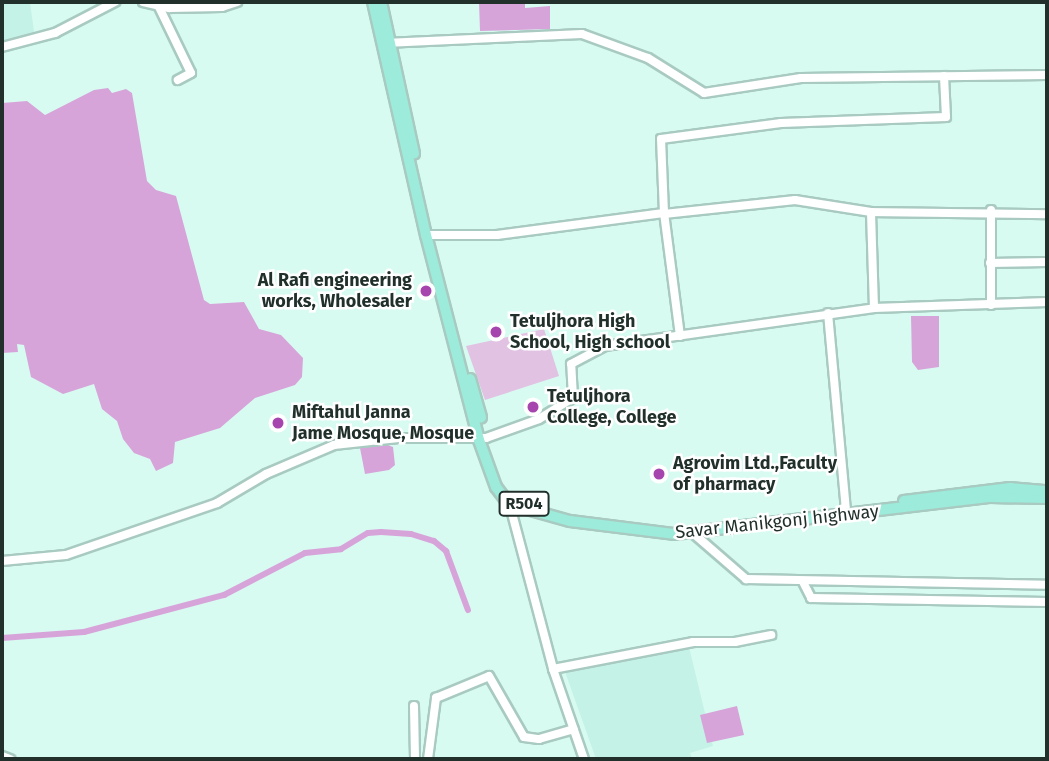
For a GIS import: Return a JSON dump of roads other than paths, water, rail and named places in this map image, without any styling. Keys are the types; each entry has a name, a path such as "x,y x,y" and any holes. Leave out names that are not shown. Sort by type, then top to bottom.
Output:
{"main road":[{"name":"R504","path":"373,2 386,43 429,234 482,439 496,487 509,500 559,513 662,528 726,525 979,491 1047,491"},
{"name":"R504","path":"381,2 386,43"},
{"name":"Savar Manikgonj highway","path":"509,500 606,527 694,534 991,497 1047,498"}],"street":[{"path":"2,47 55,33 115,2"},
{"path":"143,2 159,7 222,7 237,2"},
{"path":"159,7 191,73 178,80"},
{"path":"386,43 582,34 648,58 704,93 801,78 1047,75"},
{"path":"680,336 664,214 661,139 781,123 946,117 944,76"},
{"path":"429,234 497,235 795,200 871,212 991,211 1047,214"},
{"path":"991,211 991,305"},
{"path":"871,212 874,308"},
{"path":"990,263 1047,262"},
{"path":"2,561 66,555 217,503 265,474 334,445 400,438 482,439 539,419 573,398 571,364 581,356 605,346 874,308 1047,302"},
{"path":"828,313 846,510"},
{"path":"509,500 553,669 584,759"},
{"path":"694,534 746,579 1047,585"},
{"path":"803,582 811,598 1047,602"},
{"path":"553,669 693,642 735,642 771,635"},
{"path":"428,759 436,698 489,676 524,737 539,739 574,729"},
{"path":"414,706 415,759"},
{"path":"2,756 10,759"}],"waterway":[{"path":"2,638 84,632 224,595 305,553 341,549 368,533 381,532 411,534 434,541 446,551 468,610"}],"place":[{"name":"Al Rafi engineering works, Wholesaler","path":"426,291"},
{"name":"Tetuljhora High School, High school","path":"496,332"},
{"name":"Tetuljhora College, College","path":"533,407"},
{"name":"Miftahul Janna Jame Mosque, Mosque","path":"278,423"},
{"name":"Agrovim Ltd.,Faculty of pharmacy","path":"659,474"}]}
